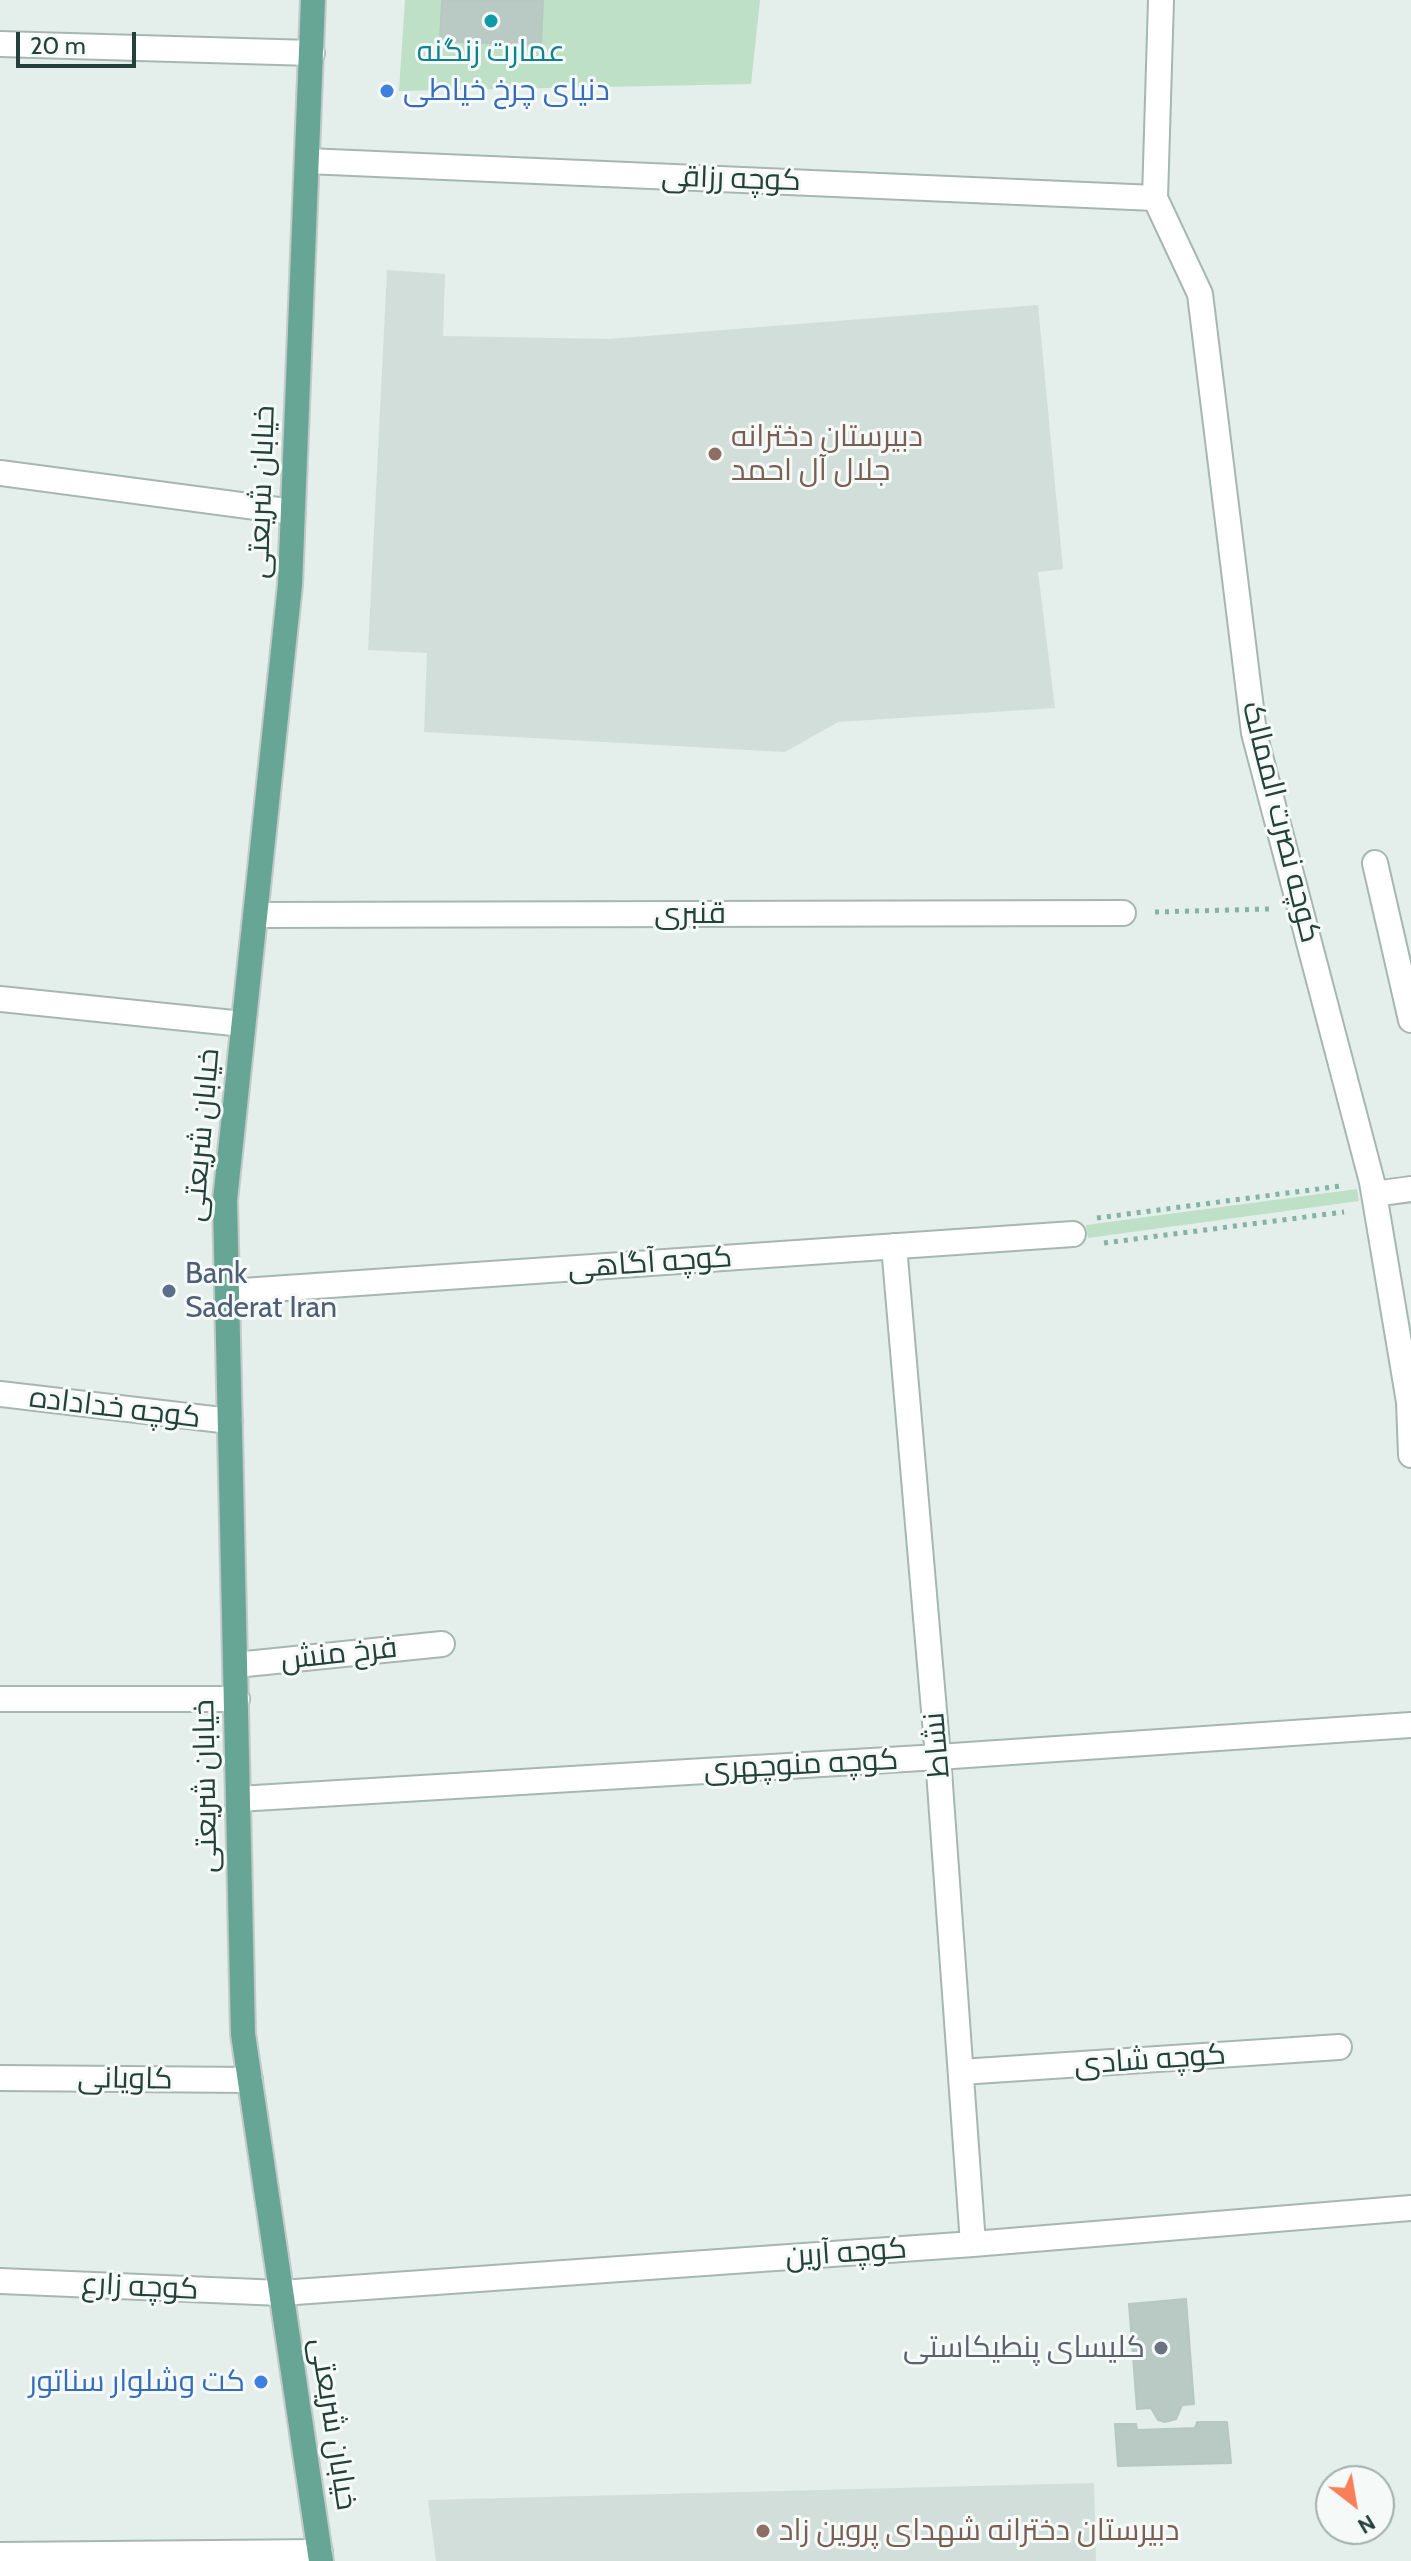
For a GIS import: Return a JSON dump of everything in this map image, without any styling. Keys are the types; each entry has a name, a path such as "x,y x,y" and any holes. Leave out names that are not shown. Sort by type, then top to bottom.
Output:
{"main road":[{"name":"خیابان شریعتی","path":"313,0 290,585 225,1200 243,2034 321,2557"}],"street":[{"name":"کوچه نصرت الممالک","path":"1161,0 1155,198 1200,294 1254,733 1302,908 1374,1195 1409,1402 1411,1455"},
{"path":"0,44 312,53"},
{"name":"کوچه رزاقی","path":"307,161 1155,198"},
{"path":"0,473 293,512"},
{"path":"1375,863 1411,1020"},
{"name":"قنبری","path":"257,915 1123,913"},
{"path":"0,999 243,1024"},
{"path":"1374,1195 1411,1189"},
{"name":"کوچه آگاهی","path":"228,1292 1073,1234"},
{"name":"نشاط","path":"894,1246 938,1757 973,2244"},
{"name":"کوچه خداداده","path":"0,1394 230,1421"},
{"name":"فرخ منش","path":"236,1665 442,1644"},
{"path":"0,1699 237,1699"},
{"name":"کوچه منوچهری","path":"238,1799 1411,1725"},
{"name":"کوچه شادی","path":"961,2072 1339,2047"},
{"name":"کاویانی","path":"0,2078 250,2080"},
{"name":"کوچه آرین","path":"281,2293 973,2244 1411,2208"},
{"name":"کوچه زارع","path":"0,2281 281,2293"},
{"path":"0,2555 321,2557"}],"path":[{"path":"1123,913 1302,908"},
{"path":"1374,1195 1081,1246 1073,1234 1081,1220 1374,1195"}],"shaded area":[{"name":"دبیرستان دخترانه جلال آل احمد","path":"387,270 445,274 443,336 609,339 1038,305 1063,569 1038,572 1055,708 838,722 785,752 424,732 427,653 368,650"},
{"name":"دبیرستان دخترانه شهدای پروین زاد","path":"1094,2483 1096,2561 436,2561 428,2500"}],"green space":[{"path":"405,0 760,0 751,84 399,91"},
{"path":"1357,1189 1359,1201 1088,1238 1086,1225"}],"building":[{"name":"عمارت زنگنه","path":"442,0 543,0 541,45 440,41"},
{"name":"کلیسای پنطیکاستی","path":"1186,2299 1194,2404 1182,2405 1176,2419 1165,2422 1158,2420 1151,2408 1137,2409 1129,2304"},
{"path":"1197,2422 1227,2422 1231,2463 1118,2466 1115,2424 1136,2424 1137,2430 1195,2428"}],"place":[{"name":"عمارت زنگنه","path":"491,21"},
{"name":"دنیای چرخ خیاطی","path":"387,91"},
{"name":"دبیرستان دخترانه جلال آل احمد","path":"715,454"},
{"name":"Bank Saderat Iran","path":"169,1291"},
{"name":"کلیسای پنطیکاستی","path":"1161,2348"},
{"name":"کت وشلوار سناتور","path":"261,2382"},
{"name":"دبیرستان دخترانه شهدای پروین زاد","path":"763,2531"}]}
